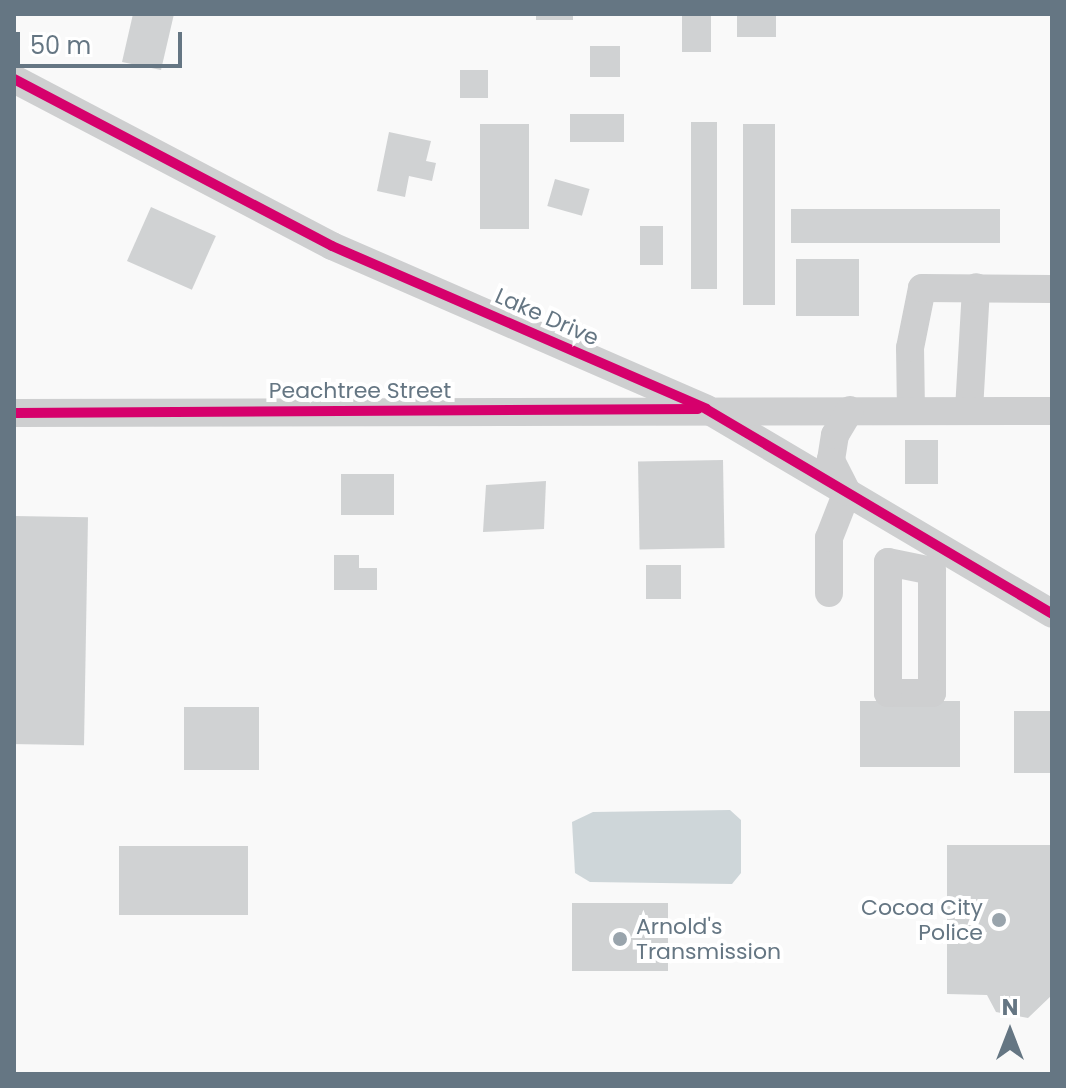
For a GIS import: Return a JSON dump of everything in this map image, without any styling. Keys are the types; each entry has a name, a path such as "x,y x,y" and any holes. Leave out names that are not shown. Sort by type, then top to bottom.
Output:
{"street":[{"name":"Lake Drive","path":"14,79 332,246 706,409 1052,614"},
{"path":"969,410 976,287"},
{"path":"911,411 910,348 922,288 1052,289"},
{"path":"578,409 594,400 601,387 605,373 593,359"},
{"name":"Peachtree Street","path":"14,413 578,409 1052,411"},
{"path":"829,593 829,538 847,492 831,460 835,435 850,410"},
{"path":"912,567 918,535"}],"shaded area":[{"path":"730,810 741,820 741,873 732,884 590,882 575,873 572,822 593,812"}],"building":[{"path":"133,14 174,14 161,70 122,62"},
{"path":"536,14 573,14 573,20 536,20"},
{"path":"682,14 711,14 711,52 682,52"},
{"path":"737,14 776,14 776,37 737,37"},
{"path":"590,46 620,46 620,77 590,77"},
{"path":"460,70 488,70 488,98 460,98"},
{"path":"570,114 624,114 624,142 570,142"},
{"path":"691,122 717,122 717,289 691,289"},
{"path":"480,124 529,124 529,229 480,229"},
{"path":"743,124 775,124 775,305 743,305"},
{"path":"389,132 431,141 426,161 436,163 432,181 409,176 405,197 377,191"},
{"path":"555,179 590,189 582,216 547,206"},
{"path":"151,207 216,236 192,290 127,261"},
{"path":"791,209 1000,209 1000,243 791,243"},
{"path":"640,226 663,226 663,265 640,265"},
{"path":"796,259 859,259 859,316 796,316"},
{"path":"905,440 938,440 938,484 905,484"},
{"path":"723,460 725,548 640,549 638,461"},
{"path":"341,474 394,474 394,515 341,515"},
{"path":"546,481 544,529 483,532 486,485"},
{"path":"14,516 88,517 84,745 14,744"},
{"path":"334,555 359,555 359,568 377,568 377,590 334,590"},
{"path":"646,565 681,565 681,599 646,599"},
{"path":"860,701 960,701 960,767 860,767"},
{"path":"184,707 259,707 259,770 184,770"},
{"path":"1014,711 1052,711 1052,773 1014,773"},
{"name":"Cocoa City Police","path":"947,845 1052,845 1052,995 1028,1018 996,1012 987,995 947,994"},
{"path":"119,846 248,846 248,915 119,915"},
{"path":"572,903 668,903 668,971 572,971"}],"cycle path":[{"path":"14,79 332,246 706,409 1052,614"},
{"path":"14,413 698,409"}],"place":[{"name":"Cocoa City Police","path":"999,920"},
{"name":"Arnold's Transmission","path":"620,939"}]}
